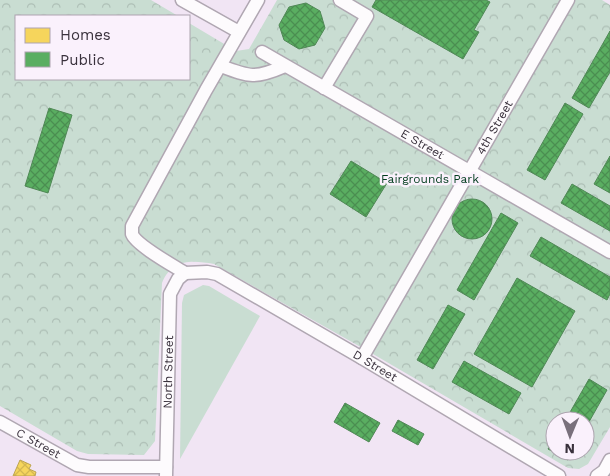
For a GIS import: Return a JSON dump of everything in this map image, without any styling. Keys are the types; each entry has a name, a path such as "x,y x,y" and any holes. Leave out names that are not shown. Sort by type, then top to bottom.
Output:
{"street":[{"path":"182,0 239,32"},
{"path":"185,273 136,240 132,234 132,226 258,0"},
{"path":"324,88 367,16 340,0"},
{"name":"4th Street","path":"362,358 568,0"},
{"name":"E Street","path":"262,52 610,252"},
{"path":"221,66 244,75 255,76 267,74 284,66"},
{"name":"D Street","path":"185,273 207,272 217,274 559,476"},
{"name":"North Street","path":"166,471 170,294 173,286 185,273"},
{"name":"C Street","path":"0,422 77,466 166,471"},
{"path":"597,476 604,471 610,460"}],"green space":[{"name":"Fairgrounds Park","path":"0,0 151,0 176,15 15,15 15,80 190,80 190,24 236,51 249,49 277,0 602,0 610,5 610,427 595,452 595,411 545,411 545,455 214,264 190,262 177,265 171,269 162,283 155,441 144,455 88,454 77,451 0,406"},
{"path":"203,285 209,286 260,316 180,459 182,303 184,295"},
{"name":"Fairgrounds Park","path":"556,461 590,461 579,469 568,468"}],"building: Homes":[{"path":"20,460 31,465 29,469 36,472 35,476 13,476"}],"building: Public":[{"path":"376,0 486,0 490,2 474,30 479,32 463,59 372,7"},
{"path":"306,3 320,11 325,28 315,45 299,49 284,40 279,25 289,7"},
{"path":"610,31 610,72 589,108 572,98"},
{"path":"565,103 583,114 545,180 527,170"},
{"path":"49,108 72,115 48,193 25,186"},
{"path":"610,156 610,193 594,184"},
{"path":"351,161 387,183 366,217 330,194"},
{"path":"572,184 610,206 610,231 561,203"},
{"path":"472,199 486,205 492,219 486,233 472,239 458,233 452,219 458,205"},
{"path":"501,213 518,223 474,300 457,290"},
{"path":"541,237 610,277 610,294 607,300 530,256"},
{"path":"517,278 575,311 532,387 474,354"},
{"path":"448,305 465,314 433,369 417,360"},
{"path":"464,361 521,393 509,414 452,382"},
{"path":"589,379 607,390 595,411 571,411"},
{"path":"345,403 380,423 369,442 334,422"},
{"path":"398,420 424,434 418,445 392,431"}]}
